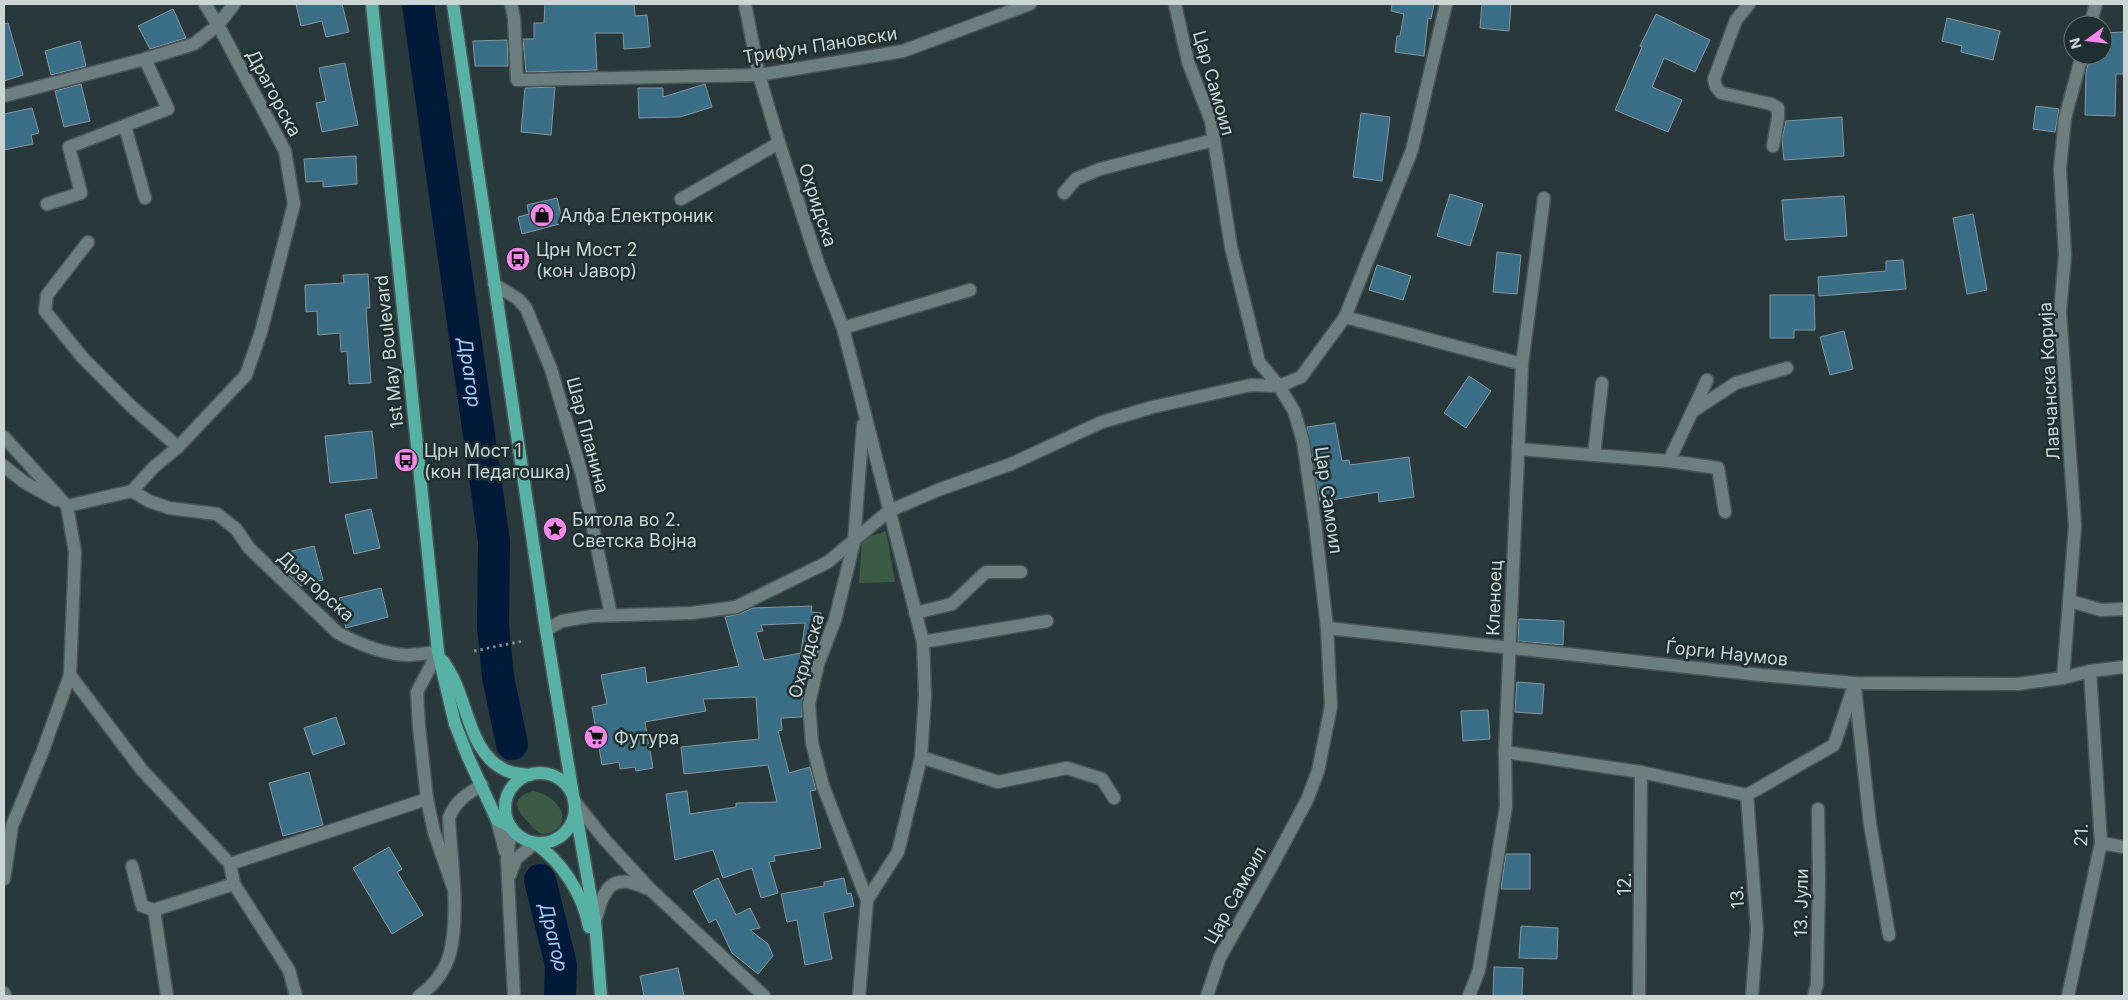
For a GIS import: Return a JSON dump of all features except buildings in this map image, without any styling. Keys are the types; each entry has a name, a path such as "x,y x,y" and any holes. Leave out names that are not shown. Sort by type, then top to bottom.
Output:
{"main road":[{"name":"1st May Boulevard","path":"372,4 438,652 456,728 497,820"},
{"path":"453,4 546,630 595,921 601,996"},
{"path":"438,652 454,679 468,722 482,748 495,762 510,772 547,775 562,781 570,790 575,806 573,822 567,832 558,839 547,843 535,843"},
{"path":"511,827 506,807 508,796 520,780 530,775"},
{"path":"497,820 511,827 526,840 535,843 546,851 576,889 588,919 600,978"}],"street":[{"name":"Драгорска","path":"206,4 285,151 294,204 261,332 246,374 178,447 154,467 132,491 149,501 170,508 218,514 236,529 249,548 338,633 350,640 382,651 406,655 438,652"},
{"path":"4,96 145,59 194,44 218,25 234,4"},
{"name":"Трифун Пановски","path":"511,4 514,18 517,80 759,74 903,51 1030,4"},
{"name":"Охридска","path":"745,4 759,74 779,143 819,266 843,328 914,613 923,642 925,695 921,757 898,852 867,900"},
{"name":"Цар Самоил","path":"1175,4 1188,62 1211,121 1231,247 1259,362 1279,386 1294,411 1303,442 1315,522 1327,628 1330,706 1318,771 1307,800 1220,957 1207,996"},
{"path":"546,630 562,621 612,615 692,613 736,607 828,562 889,511 938,490 1010,464 1110,420 1153,406 1251,385 1279,386 1301,377 1345,317 1412,150 1446,4"},
{"path":"1749,4 1736,20 1714,79 1716,87 1721,93 1771,104 1778,108 1773,146"},
{"path":"47,204 81,193 69,147 168,109 145,59"},
{"name":"Лавчанска Корија","path":"2063,678 2075,526 2060,312 2065,255 2060,169 2065,118 2079,65"},
{"path":"125,126 145,198"},
{"path":"1064,193 1076,179 1100,169 1214,140"},
{"path":"681,199 779,143"},
{"name":"Кленоец","path":"1469,996 1479,970 1506,806 1505,752 1522,364 1544,198"},
{"path":"88,242 47,294 45,311 82,357 132,407 178,447"},
{"name":"Шар Планина","path":"494,284 518,298 526,308 551,369 582,475 612,615"},
{"path":"843,328 970,290"},
{"path":"1345,317 1522,364"},
{"path":"1693,411 1736,383 1787,368"},
{"path":"1669,461 1707,380"},
{"path":"1594,455 1602,382"},
{"name":"Охридска","path":"859,996 867,900 823,786 812,743 809,711 812,687 835,620 854,542 864,415"},
{"path":"4,437 67,506 75,552 70,675 42,753 12,826 4,879"},
{"path":"1518,449 1669,461 1718,468 1725,512"},
{"path":"4,466 24,482 67,506 132,491"},
{"path":"914,613 952,604 986,572 1021,572"},
{"path":"2070,600 2101,610 2124,609"},
{"path":"923,642 1047,621"},
{"name":"Ѓорги Наумов","path":"1327,628 1761,675 1855,683 2017,684 2124,667"},
{"path":"438,652 417,692 421,753 427,798 434,832 453,887"},
{"name":"21.","path":"2068,996 2101,843 2090,671"},
{"path":"70,675 142,770 230,864 234,884 289,970 296,996"},
{"path":"1505,752 1641,772 1747,795 1834,744 1855,683"},
{"path":"1855,683 1870,824 1889,935"},
{"path":"921,757 998,782 1067,768 1102,779 1114,798"},
{"name":"12.","path":"1639,996 1641,772"},
{"path":"419,996 430,987 440,974 449,955 452,938 453,887 449,818 453,808 460,799 482,785"},
{"name":"13.","path":"1747,795 1757,930 1752,996"},
{"path":"230,864 427,798"},
{"path":"575,806 651,890 764,996"},
{"name":"13. Јули","path":"1814,996 1817,984 1818,809"},
{"path":"497,820 506,860 514,996"},
{"path":"506,860 511,827"},
{"path":"507,885 516,859 535,843"},
{"path":"2101,843 2124,847"},
{"path":"132,866 142,906 154,910 234,884"},
{"path":"595,921 604,893 613,884 624,881 635,883 651,890"},
{"path":"154,910 167,996"}],"path":[{"path":"474,651 523,641"}],"green space":[{"path":"886,531 895,582 859,583 862,539"},
{"path":"533,791 548,796 562,813 560,826 553,832 540,833 523,816 518,807 518,799 526,793"}],"waterway":[{"name":"Драгор","path":"418,4 494,541 493,626 498,677 512,744"},
{"name":"Драгор","path":"540,880 561,965 560,996"}],"place":[{"name":"Алфа Електроник","path":"542,215"},
{"name":"Црн Мост 2 (кон Јавор)","path":"518,259"},
{"name":"Црн Мост 1 (кон Педагошка)","path":"406,460"},
{"name":"Битола во 2. Светска Војна","path":"555,529"},
{"name":"Футура","path":"596,737"}]}
